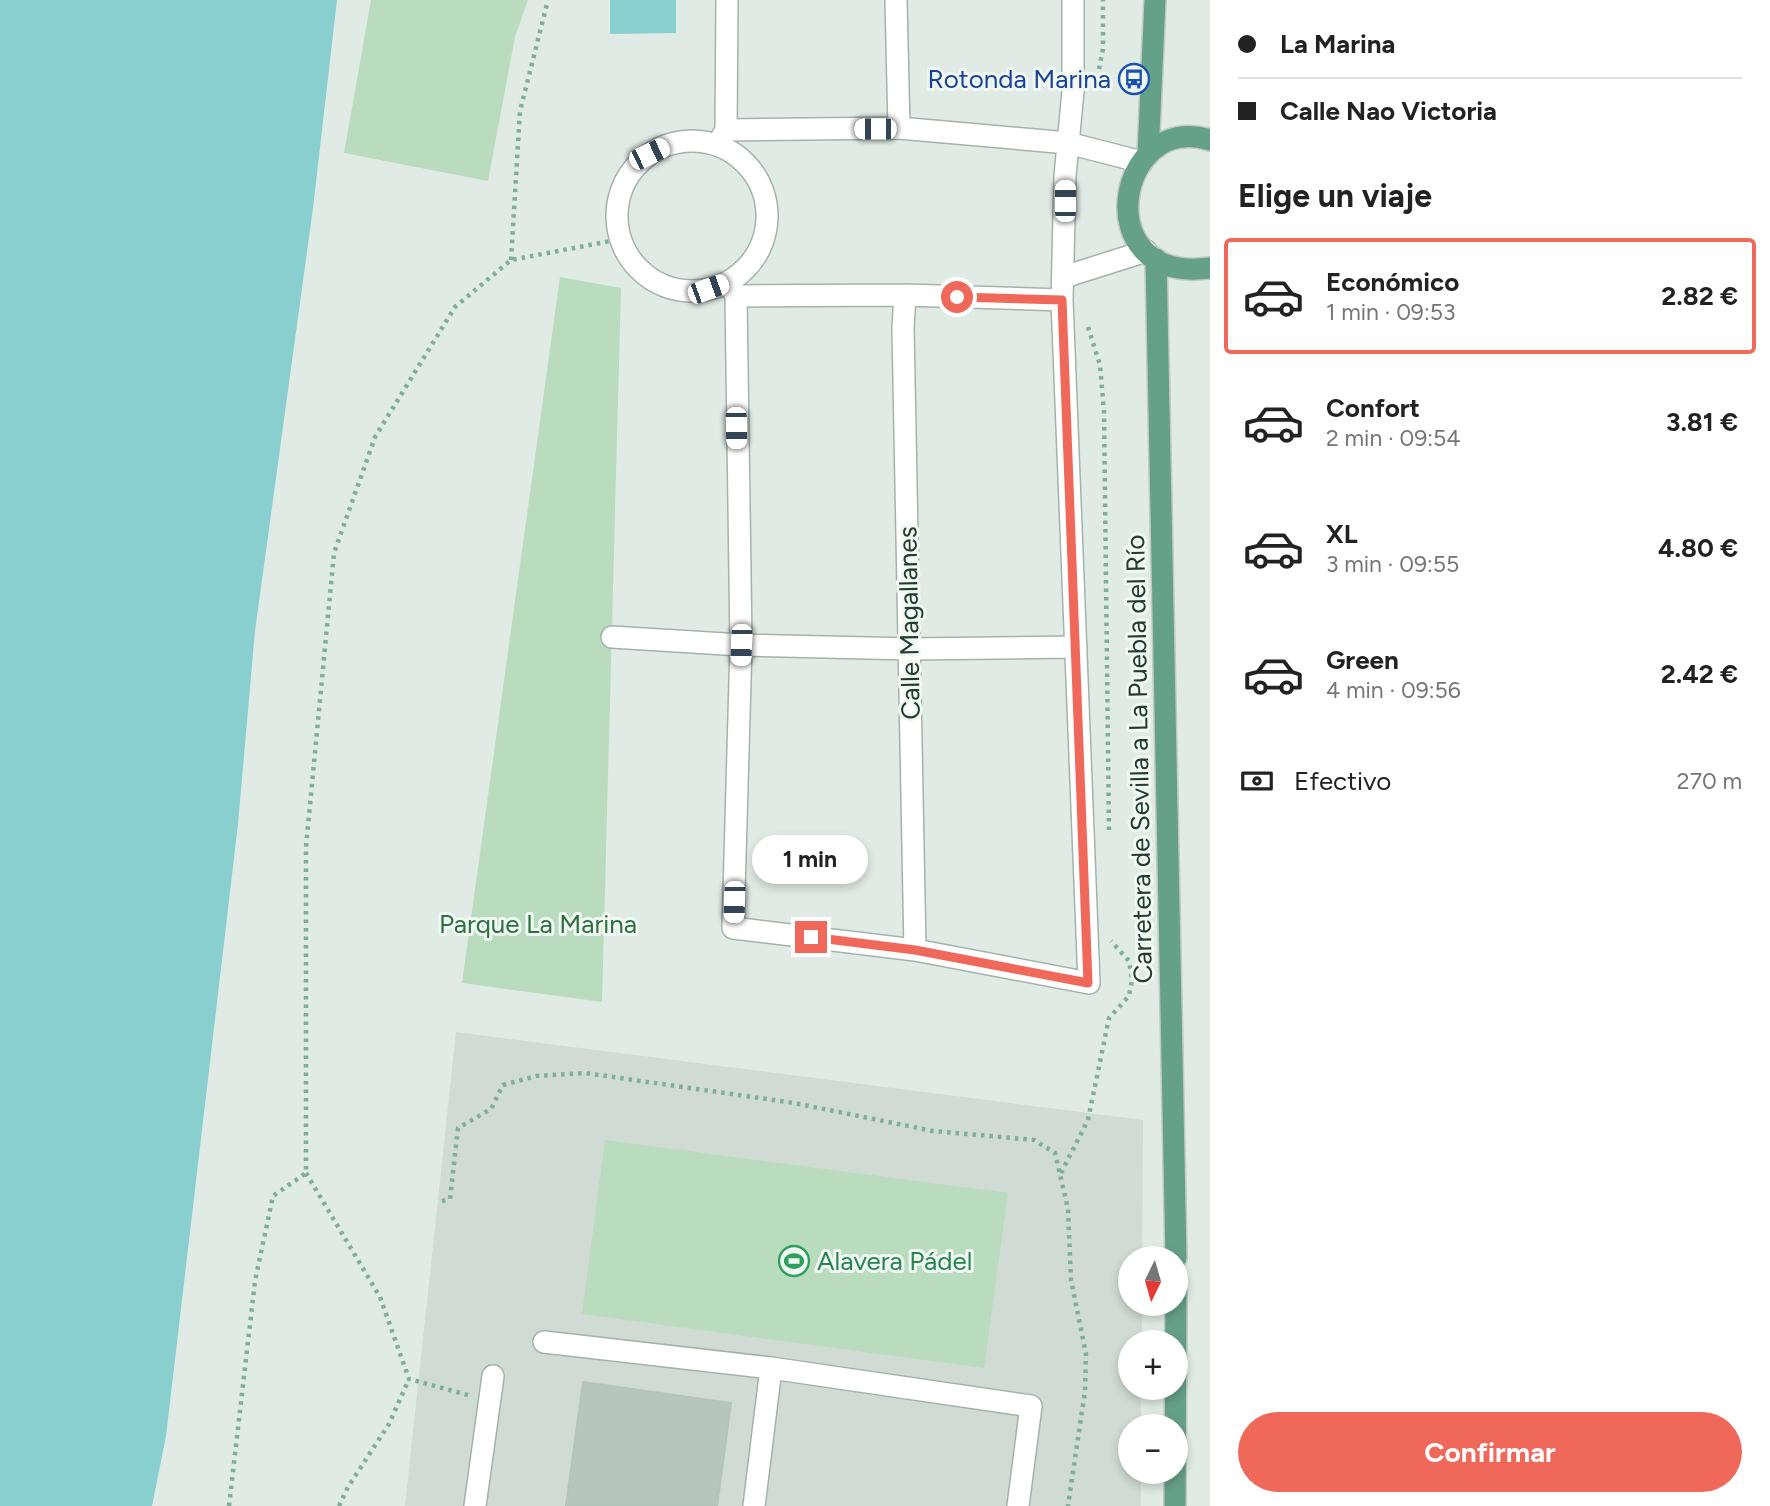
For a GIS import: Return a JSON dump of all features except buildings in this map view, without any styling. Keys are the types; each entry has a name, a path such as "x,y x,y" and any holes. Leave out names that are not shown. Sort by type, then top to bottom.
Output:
{"main road":[{"path":"1145,158 1155,0"},
{"path":"1210,141 1183,138 1145,158 1133,173 1127,192 1129,225 1151,255 1169,266 1191,271 1210,268"},
{"name":"Carretera de Sevilla a La Puebla del Río","path":"1151,255 1175,1246"},
{"path":"1175,1506 1176,1316"}],"street":[{"path":"727,0 722,138 756,175 766,197 768,222 762,246 732,289 741,645 733,928 915,950 1088,983 1062,300 1065,277 1068,143 1073,91 1073,0"},
{"path":"896,0 899,128"},
{"path":"1062,300 732,289 686,291 665,285 646,274 631,258 621,239 617,215 621,192 632,171 649,154 670,144 722,138 899,128 1068,143 1145,158"},
{"path":"1065,277 1151,255"},
{"name":"Calle Magallanes","path":"905,295 902,328 911,649 915,950"},
{"path":"612,637 741,645 911,649 1076,647"},
{"path":"544,1342 771,1368 1031,1406 1018,1506"},
{"path":"754,1506 771,1368"},
{"path":"475,1506 493,1376"}],"path":[{"path":"511,260 520,111 548,0"},
{"path":"1098,72 1102,50 1103,0"},
{"path":"339,1506 348,1486 389,1424 409,1379 380,1297 306,1173 306,847 334,553 375,437 455,307 511,260 621,239"},
{"path":"1083,317 1100,365 1104,411 1109,837"},
{"path":"1061,1173 1088,1120 1109,1018 1129,996 1132,980 1129,961 1111,942 1111,931"},
{"path":"442,1201 450,1199 458,1128 491,1109 503,1086 536,1076 573,1074 683,1086 794,1103 933,1131 1034,1140 1055,1153 1061,1173 1068,1209 1071,1280 1086,1354 1086,1391 1068,1506"},
{"path":"229,1506 255,1281 273,1196 306,1173"},
{"path":"409,1379 490,1400"}],"shaded area":[{"path":"456,1032 1143,1120 1142,1246 1118,1246 1118,1316 1142,1316 1142,1330 1118,1330 1118,1400 1141,1400 1141,1414 1118,1414 1118,1484 1141,1484 1141,1506 405,1506"}],"green space":[{"path":"371,0 528,0 515,37 488,181 344,153"},
{"name":"Parque La Marina","path":"560,277 621,288 602,1002 462,983"},
{"name":"Alavera Pádel","path":"605,1140 1008,1193 984,1368 582,1314"}],"water":[{"path":"0,0 337,0 313,208 255,631 238,824 166,1436 152,1506 0,1506"},
{"path":"610,0 676,0 676,33 610,34"}],"place":[{"name":"Rotonda Marina","path":"1134,79"},
{"name":"Alavera Pádel","path":"794,1261"}],"route":[{"path":"811,937 915,950 1088,983 1062,300 957,297"}]}
